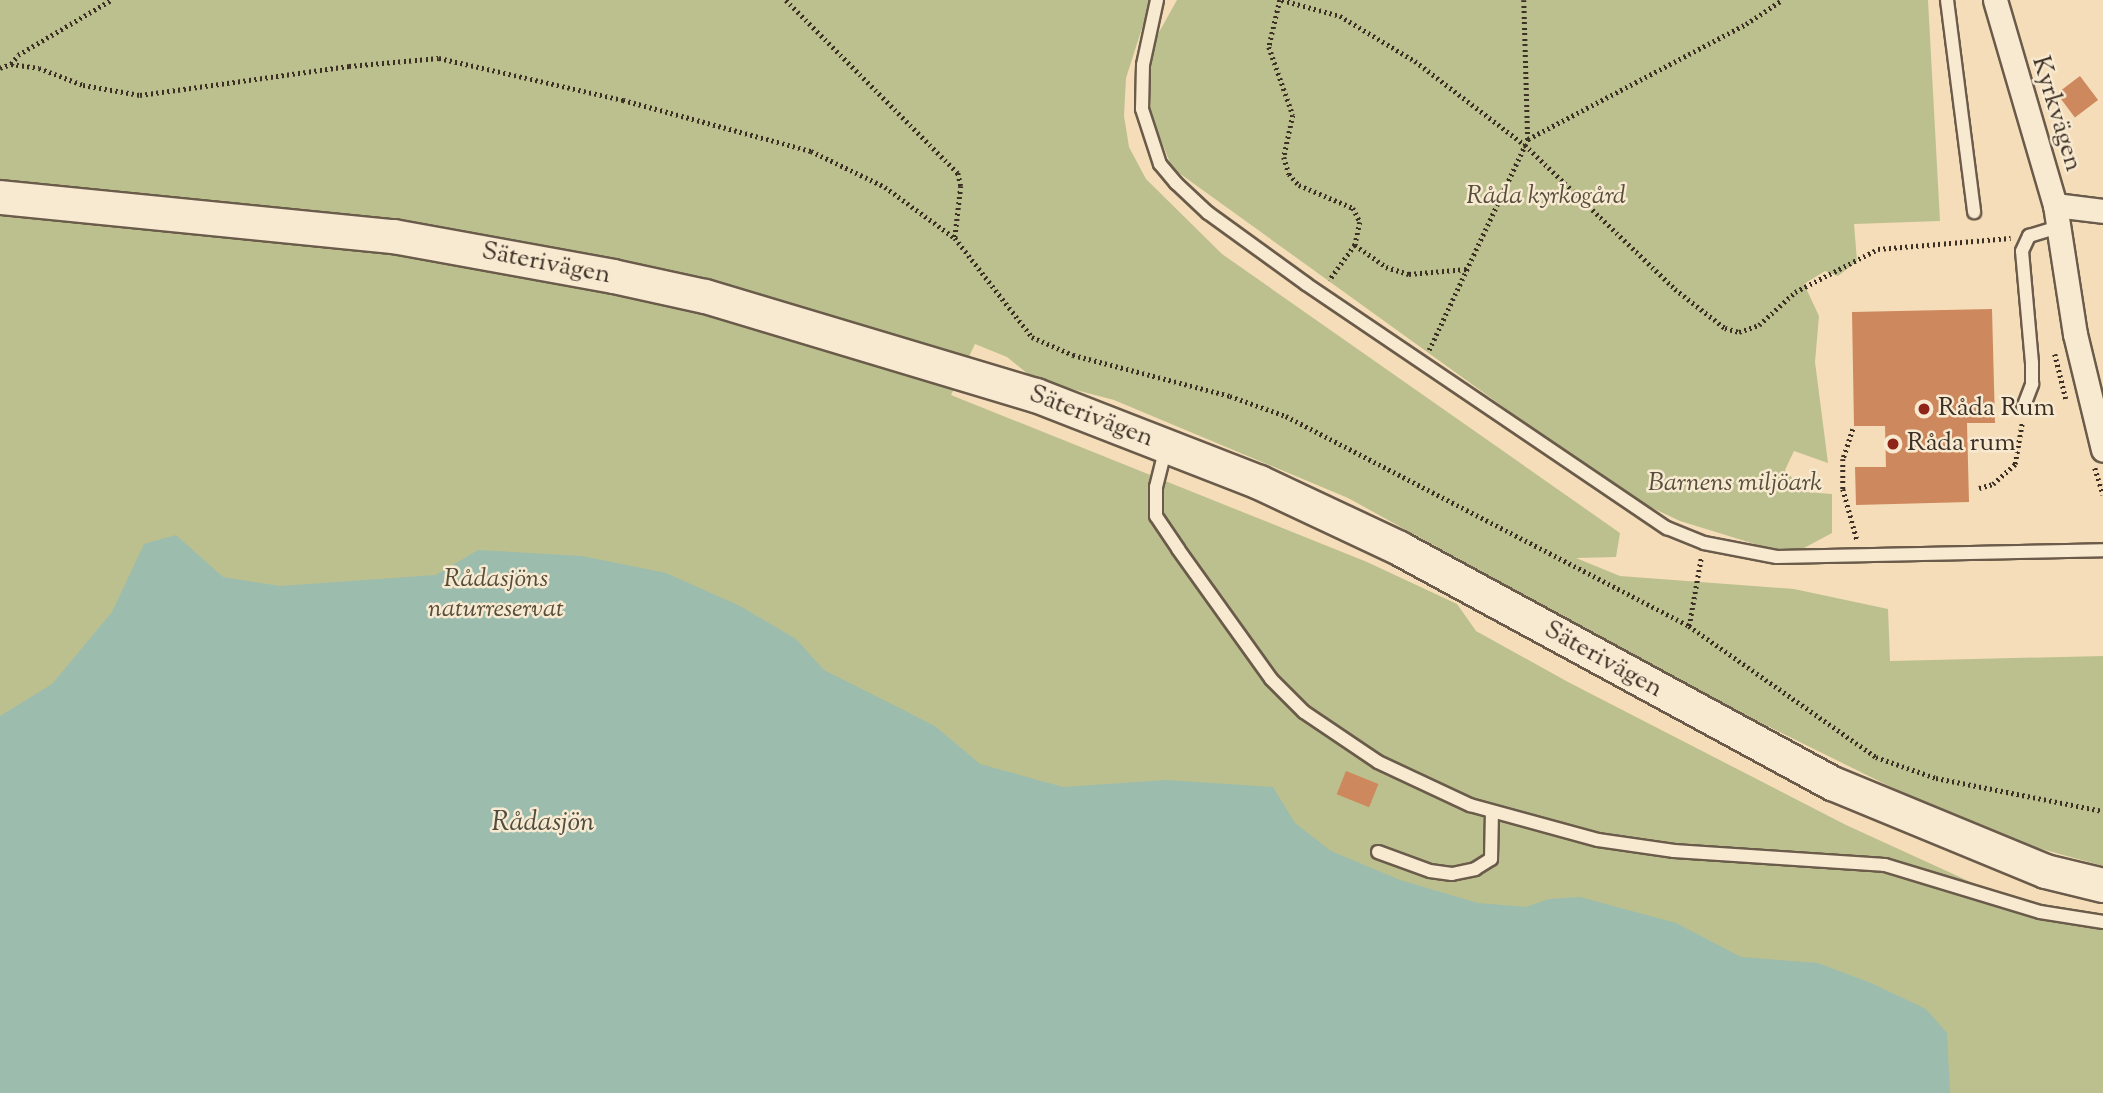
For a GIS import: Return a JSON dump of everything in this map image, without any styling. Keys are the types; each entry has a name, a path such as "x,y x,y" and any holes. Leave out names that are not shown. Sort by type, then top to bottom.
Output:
{"street":[{"name":"Kyrkvägen","path":"1995,0 2057,216 2082,369 2103,450"},
{"name":"Säterivägen","path":"0,197 393,236 652,285 941,364 1036,395 1259,482 1399,548 1832,783 2045,871 2103,885"},
{"path":"2057,216 2103,211"}],"lane":[{"path":"1157,0 1143,65 1142,108 1160,164 1208,214 1422,363 1667,528 1704,543 1777,557 1864,558 2103,550"},
{"path":"1947,0 1974,212"},
{"path":"2023,408 2032,384 2022,262 2029,236 2057,216"},
{"path":"1167,446 1156,487 1156,516 1271,679 1304,712 1378,762 1492,812 1615,844 1894,866 2040,912 2103,922"},
{"path":"1378,852 1430,871 1452,874 1475,869 1491,859 1492,812"}],"path":[{"path":"12,64 18,55 111,0"},
{"path":"786,0 958,173 961,186 955,238"},
{"path":"1320,293 1355,245 1360,222 1353,208 1299,185 1284,157 1293,115 1269,47 1281,0 1339,16 1415,61 1525,145 1701,312 1738,332 1759,325 1796,292 1878,249 2029,236"},
{"path":"1422,363 1528,139 1524,0"},
{"path":"1528,139 1746,24 1782,0"},
{"path":"0,68 12,64 116,93 140,96 349,66 439,58 623,100 811,151 885,187 955,238 1032,337 1073,355 1230,396 1286,416 1689,626 1876,757 1936,778 2103,811"},
{"path":"1355,245 1386,267 1409,274 1467,269"},
{"path":"1979,488 1993,484 2015,464 2023,408"},
{"path":"1853,429 1843,459 1843,489 1864,558"},
{"path":"1689,626 1704,543"}],"green space":[{"name":"Rådasjöns naturreservat","path":"0,0 1151,0 1126,78 1124,116 1129,147 1146,179 1222,254 1620,533 1616,557 1576,558 1620,576 1794,589 1888,609 1890,661 2103,656 2103,866 2038,848 1899,791 1719,702 1348,498 1114,400 1034,379 1007,357 975,344 951,395 1367,562 1457,604 1476,631 1568,682 1846,825 1986,889 2103,927 2103,1093 0,1093"},
{"name":"Råda kyrkogård","path":"1177,0 1928,0 1940,221 1854,224 1857,261 1838,276 1825,271 1804,284 1819,316 1815,362 1828,463 1794,451 1785,470 1805,492 1832,494 1832,533 1804,548 1781,552 1680,521 1627,496 1172,168 1148,107 1153,43"}],"water":[{"name":"Rådasjön","path":"176,535 223,577 280,586 436,575 478,550 582,556 666,573 740,606 796,639 824,670 935,726 980,764 1063,787 1166,780 1273,787 1295,823 1331,851 1400,880 1478,903 1526,907 1549,899 1580,897 1676,923 1741,957 1818,963 1871,983 1926,1009 1947,1033 1950,1093 0,1093 0,716 52,684 112,612 144,544"}],"building":[{"path":"2080,76 2098,100 2075,117 2057,93"},
{"name":"Råda Rum","path":"1992,309 1995,423 1967,423 1969,502 1856,505 1855,467 1886,467 1885,426 1854,426 1852,312"},
{"path":"1346,771 1378,784 1369,807 1337,794"}],"place":[{"name":"Råda Rum","path":"1924,409"},
{"name":"Råda rum","path":"1893,444"}],"park label":[{"name":"Barnens miljöark","path":"1735,484"}]}
